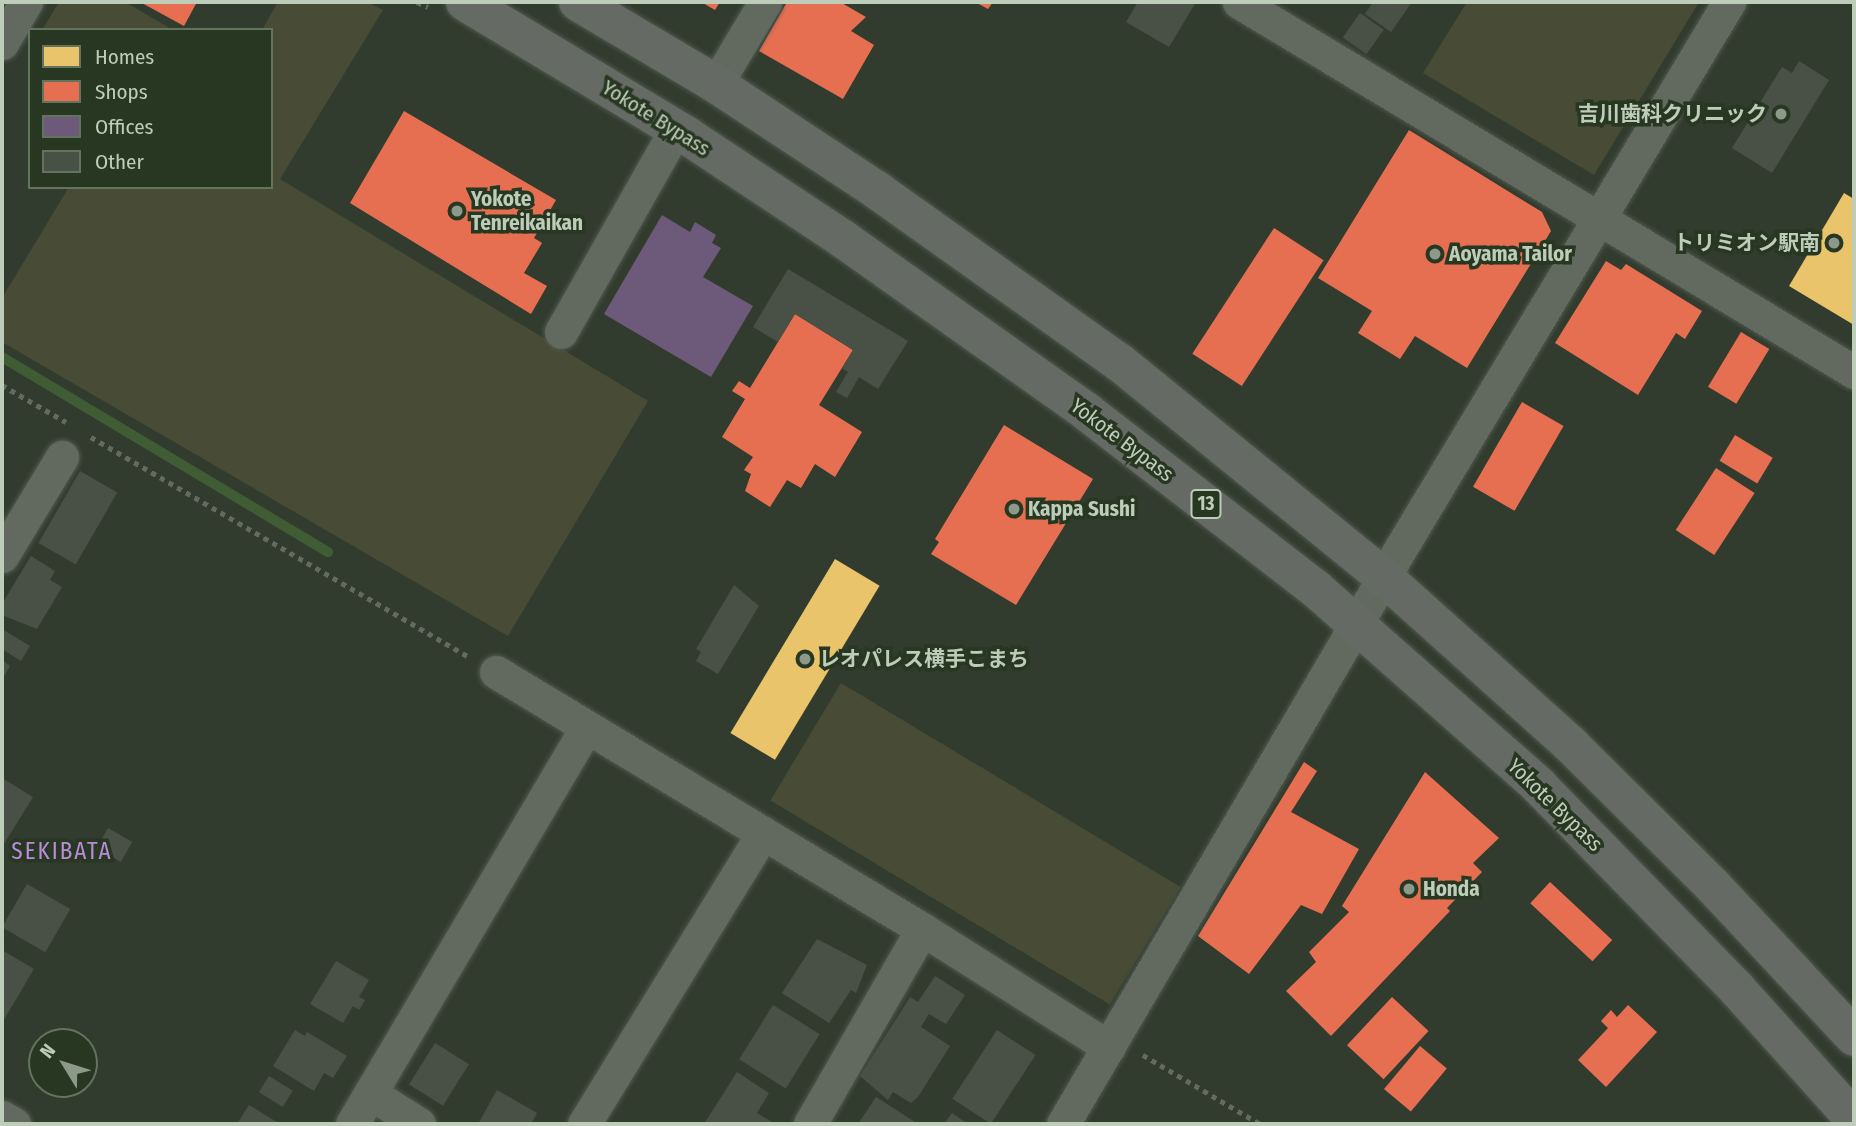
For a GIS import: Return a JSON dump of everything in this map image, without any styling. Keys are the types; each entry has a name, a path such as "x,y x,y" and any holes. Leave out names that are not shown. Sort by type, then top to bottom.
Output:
{"highway":[{"path":"578,2 716,84 878,191 1119,362 1385,578 1571,745 1712,885 1854,1037"},
{"name":"Yokote Bypass","path":"453,8 676,129 843,239 1087,412 1358,625 1538,785 1737,989 1854,1119"}],"street":[{"path":"2,43 26,2"},
{"path":"716,84 765,2"},
{"path":"1239,2 1854,372"},
{"path":"1063,1124 1729,2"},
{"path":"561,332 676,129"},
{"path":"2,556 62,457"},
{"path":"496,672 1112,1043"},
{"path":"352,1124 587,727"},
{"path":"584,1124 763,833"},
{"path":"810,1124 922,929"},
{"path":"370,1093 419,1124"},
{"path":"2,1117 13,1124"}],"path":[{"path":"417,2 453,8"},
{"path":"2,385 74,427"},
{"path":"86,434 496,672"},
{"path":"1112,1043 1260,1124"}],"green space":[{"path":"59,2 125,2 170,28 43,28"},
{"path":"278,2 367,2 383,10 280,179 648,401 508,636 2,342 2,298 68,189 273,189 273,28 263,28"},
{"path":"1467,2 1699,2 1594,175 1423,73"},
{"path":"841,683 1180,887 1110,1004 770,800"}],"building: Homes":[{"name":"トリミオン駅南","path":"1844,193 1854,199 1854,325 1789,286"},
{"name":"レオパレス横手こまち","path":"835,559 880,586 775,760 730,733"}],"building: Shops":[{"path":"140,2 197,2 184,26"},
{"path":"701,2 720,2 715,10"},
{"path":"787,2 840,2 866,17 851,31 874,45 843,99 759,51"},
{"path":"975,2 993,2 988,9"},
{"name":"Yokote Tenreikaikan","path":"404,111 556,200 534,238 542,243 524,273 547,286 531,314 350,203"},
{"name":"Aoyama Tailor","path":"1409,130 1542,212 1551,231 1467,368 1415,336 1400,359 1358,333 1372,311 1318,278"},
{"path":"1274,228 1323,260 1242,386 1192,354"},
{"path":"1606,261 1621,270 1626,264 1702,311 1685,339 1676,333 1638,395 1555,343"},
{"path":"795,314 853,350 819,405 862,432 835,477 815,464 801,488 787,480 770,507 745,491 751,474 744,470 753,457 722,437 745,399 732,391 739,381 750,388"},
{"path":"1741,332 1769,349 1736,404 1708,387"},
{"path":"1522,402 1564,426 1515,511 1473,487"},
{"name":"Kappa Sushi","path":"1004,425 1093,479 1016,605 931,554 939,542 935,539"},
{"path":"1735,435 1773,458 1757,483 1720,461"},
{"path":"1716,468 1755,493 1714,555 1676,530"},
{"path":"1304,762 1317,771 1291,812 1359,849 1322,914 1301,905 1249,974 1198,936"},
{"name":"Honda","path":"1425,772 1499,838 1473,863 1482,872 1447,908 1450,911 1331,1036 1286,991 1316,962 1309,952 1349,912 1342,906"},
{"path":"1550,882 1612,940 1592,961 1530,903"},
{"path":"1392,997 1429,1031 1384,1079 1347,1045"},
{"path":"1628,1005 1657,1032 1606,1087 1578,1060 1608,1028 1601,1021 1611,1010 1617,1017"},
{"path":"1420,1046 1447,1068 1411,1111 1384,1089"}],"building: Offices":[{"path":"662,215 690,232 695,222 716,235 712,243 721,248 703,277 753,306 711,377 604,314"}],"building: Other":[{"path":"1138,2 1196,2 1169,47 1126,22"},
{"path":"1373,2 1412,2 1391,32 1365,14"},
{"path":"1360,13 1384,30 1367,54 1343,38"},
{"name":"吉川歯科クリニック","path":"1799,61 1829,80 1772,173 1732,148 1782,67 1792,73"},
{"path":"788,269 908,341 878,389 859,377 847,398 836,392 848,372 842,368 853,350 795,314 778,342 753,327"},
{"path":"80,471 117,492 76,564 39,543"},
{"path":"31,556 55,571 50,580 62,587 37,629 2,615 2,604"},
{"path":"734,585 759,606 718,674 696,661 701,652 696,649"},
{"path":"2,629 30,646 21,661 2,649"},
{"path":"2,660 10,666 2,680"},
{"path":"2,778 33,797 2,847"},
{"path":"108,828 132,842 121,862 96,848"},
{"path":"27,884 70,909 45,952 2,927"},
{"path":"817,939 867,965 856,993 851,990 829,1023 782,993"},
{"path":"2,950 34,969 2,1023"},
{"path":"336,961 369,980 359,997 365,1000 359,1010 353,1006 343,1023 310,1004"},
{"path":"935,976 965,995 946,1024 929,1014 921,1027 950,1046 918,1097 911,1103 893,1092 888,1100 860,1076 910,997 918,1002"},
{"path":"773,1005 820,1034 786,1088 739,1059"},
{"path":"295,1030 305,1036 307,1032 347,1056 333,1078 324,1073 314,1091 273,1066"},
{"path":"997,1030 1036,1055 991,1124 952,1099"},
{"path":"435,1043 469,1064 443,1106 409,1085"},
{"path":"737,1072 769,1093 757,1113 775,1124 704,1124"},
{"path":"269,1076 293,1091 283,1107 259,1092"},
{"path":"497,1090 537,1113 531,1124 478,1124"},
{"path":"876,1097 918,1124 858,1124"},
{"path":"249,1105 280,1124 237,1124"},
{"path":"952,1113 968,1124 944,1124"}],"waterway":[{"path":"2,357 328,552"}],"place":[{"name":"吉川歯科クリニック","path":"1781,114"},
{"name":"Yokote Tenreikaikan","path":"457,211"},
{"name":"トリミオン駅南","path":"1834,243"},
{"name":"Aoyama Tailor","path":"1435,254"},
{"name":"Kappa Sushi","path":"1014,509"},
{"name":"レオパレス横手こまち","path":"805,659"},
{"name":"Honda","path":"1409,889"}],"district":[{"name":"SEKIBATA","path":"62,851"}]}
